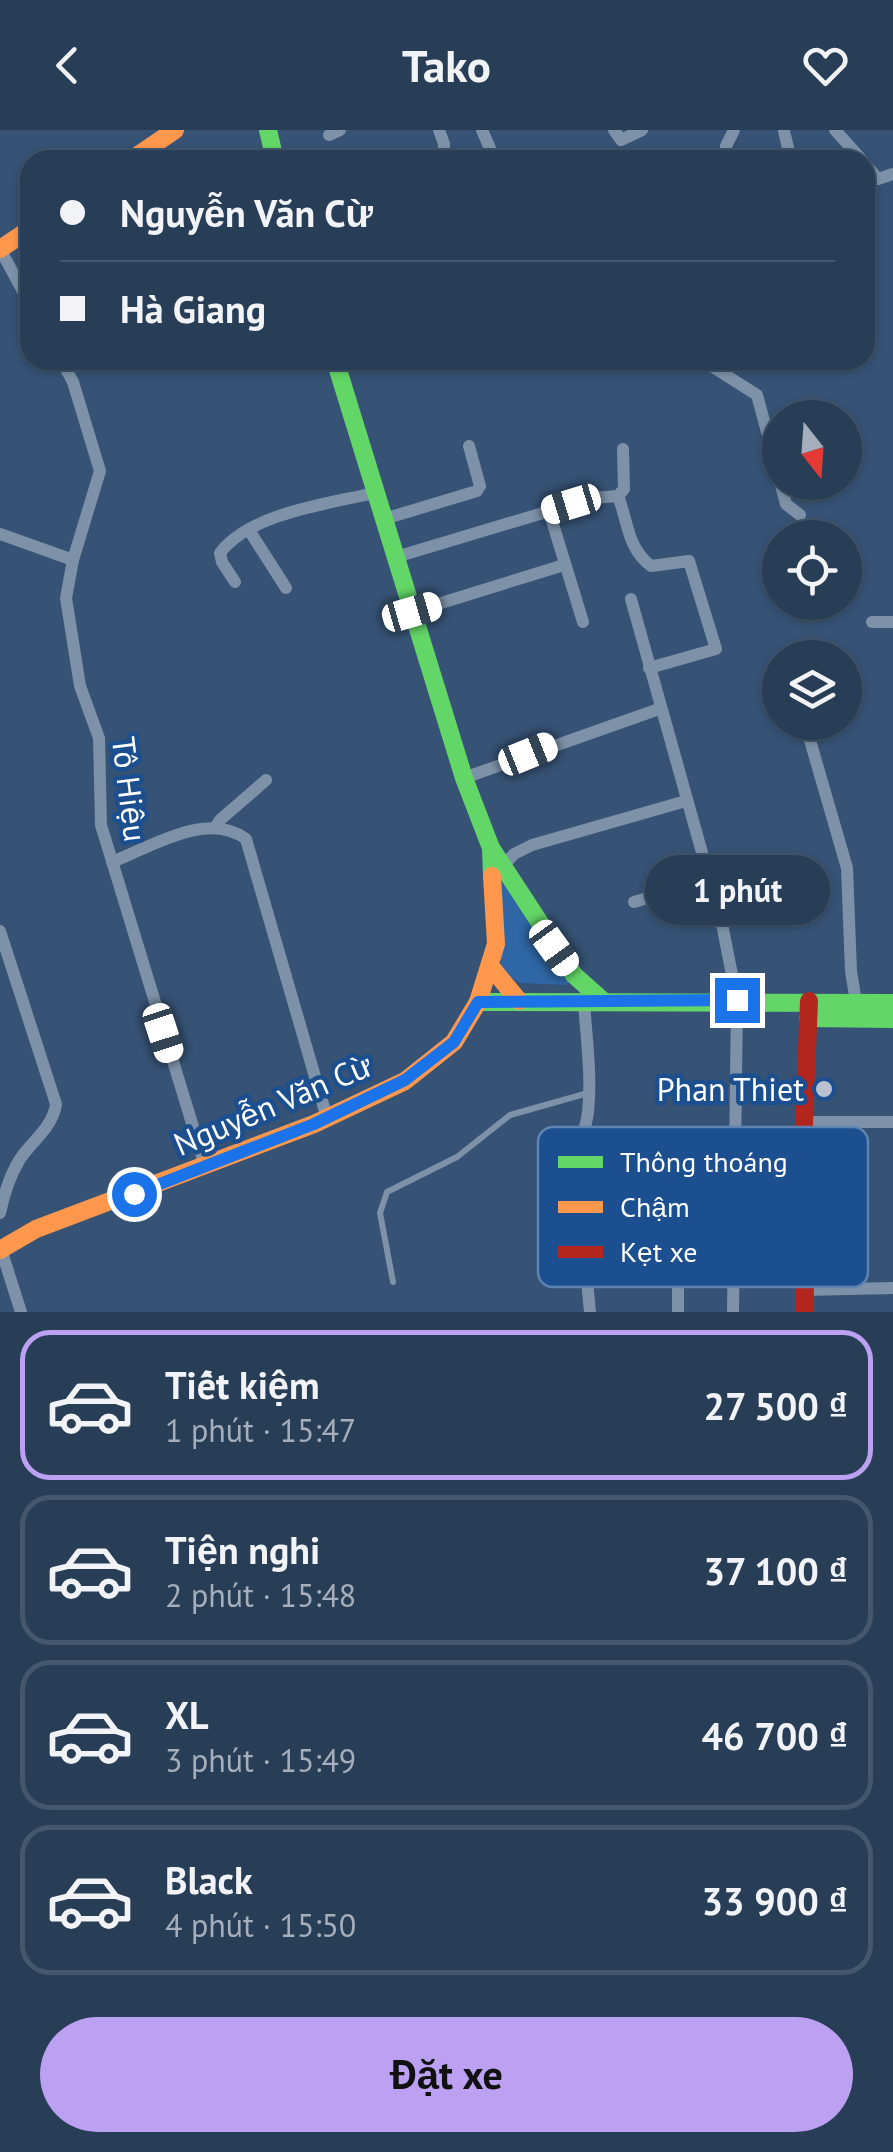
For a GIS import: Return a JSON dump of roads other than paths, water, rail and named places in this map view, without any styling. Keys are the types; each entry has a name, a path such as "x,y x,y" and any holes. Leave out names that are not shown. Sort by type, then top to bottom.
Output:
{"main road":[{"path":"145,150 169,132"},
{"name":"Nguyễn Văn Cừ","path":"0,1248 36,1230 327,1118 405,1080 454,1042 478,1002 496,944 491,848 464,778 337,370"},
{"path":"491,848 554,948 593,1000"},
{"path":"491,967 519,1001"},
{"path":"478,1002 737,1000 893,1019"},
{"path":"808,1009 856,1002 893,1003"},
{"path":"804,1127 808,1009"},
{"path":"805,1287 805,1312"}],"street":[{"path":"614,130 621,140 626,140 642,130"},
{"path":"780,130 798,130"},
{"path":"835,130 853,150"},
{"path":"0,249 20,286"},
{"name":"Tô Hiệu","path":"66,370 100,470 66,598 80,686 99,738 101,825 205,1166"},
{"path":"718,370 757,395 762,414"},
{"path":"384,519 477,491 479,483 469,446"},
{"path":"396,557 593,498 618,496 624,489 623,449"},
{"path":"235,582 220,553 249,530 286,514 374,493"},
{"path":"618,496 638,554 651,566 674,561 690,563 716,649 649,668"},
{"path":"785,500 800,515"},
{"path":"549,511 583,622"},
{"path":"249,530 286,588"},
{"path":"0,534 73,560"},
{"path":"412,612 564,565"},
{"path":"631,599 722,924 737,1000 735,1127"},
{"path":"872,622 893,622"},
{"path":"464,778 659,710"},
{"path":"810,740 847,868 856,1002"},
{"path":"215,828 266,780"},
{"path":"504,865 514,854 532,845 686,801"},
{"path":"112,862 196,829 215,828 242,835 249,842 327,1118"},
{"path":"634,902 709,880"},
{"path":"0,931 56,1104 49,1123 15,1169 0,1213"},
{"path":"584,1127 590,1092 593,1000"},
{"path":"804,1122 893,1122"},
{"path":"0,1248 21,1312"},
{"path":"588,1287 590,1312"},
{"path":"678,1287 678,1312"},
{"path":"733,1287 733,1312"},
{"path":"805,1290 893,1288"}],"lane":[{"path":"393,1282 380,1214 386,1192 457,1157 510,1115 590,1092"}],"place":[{"name":"Phan Thiet","path":"824,1089"}]}
